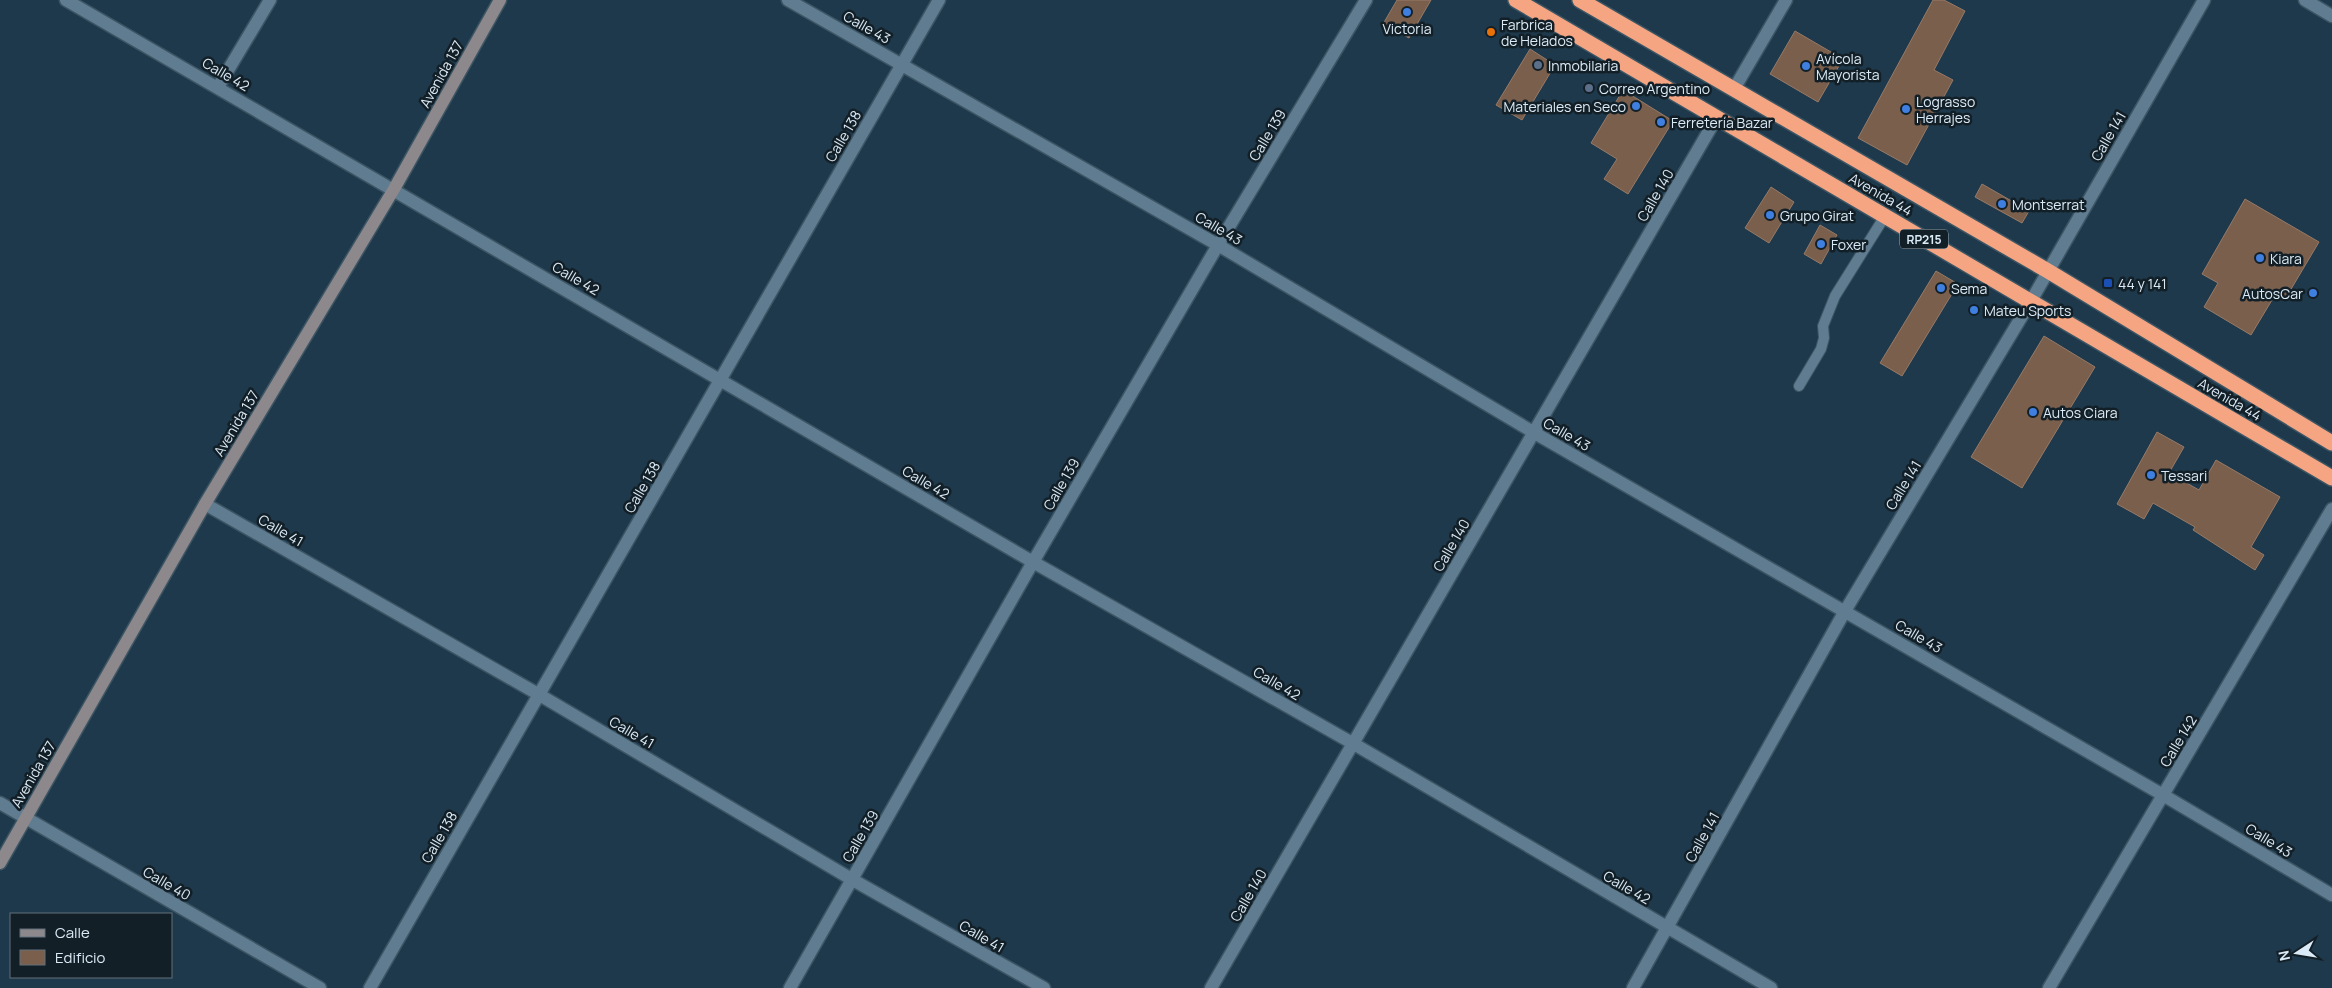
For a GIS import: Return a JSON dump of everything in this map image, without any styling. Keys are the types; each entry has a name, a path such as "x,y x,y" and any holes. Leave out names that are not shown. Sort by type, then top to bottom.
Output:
{"highway":[{"name":"Avenida 44","path":"1516,0 2332,478"},
{"name":"Avenida 44","path":"1580,0 2048,272 2332,443"}],"street":[{"name":"Calle 42","path":"66,0 1033,562 1354,744 1771,988"},
{"path":"218,87 270,0"},
{"name":"Avenida 137","path":"0,863 205,504 394,189 500,0"},
{"name":"Calle 43","path":"788,0 1218,244 1534,432 2163,795 2332,895"},
{"name":"Calle 138","path":"370,988 939,0"},
{"name":"Calle 139","path":"790,988 1033,562 1218,244 1366,0"},
{"path":"1734,89 1786,0"},
{"name":"Calle 141","path":"1633,988 1845,612 2031,301 2204,0"},
{"path":"2305,0 2332,16"},
{"name":"Calle 140","path":"1211,988 1718,117"},
{"name":"Calle 41","path":"205,504 538,694 853,880 1044,988"},
{"name":"Calle 142","path":"2049,988 2332,509"},
{"name":"Calle 40","path":"0,803 320,988"}],"lane":[{"path":"1799,386 1821,349 1823,326 1835,296 1885,216"}],"building":[{"name":"Victoria","path":"1397,0 1431,0 1409,38 1383,24"},
{"name":"Lograsso Herrajes","path":"1933,0 1944,0 1965,11 1934,70 1953,80 1907,165 1858,138"},
{"name":"Avícola Mayorista","path":"1795,31 1843,59 1818,102 1770,74"},
{"path":"1530,49 1555,65 1522,120 1496,105"},
{"path":"1623,90 1673,121 1628,194 1604,179 1617,159 1591,143"},
{"name":"Montserrat","path":"1982,184 2029,211 2022,223 1975,197"},
{"name":"Grupo Girat","path":"1771,187 1794,202 1769,243 1745,228"},
{"name":"Kiara","path":"2245,199 2319,242 2284,301 2275,295 2251,335 2204,307 2218,283 2202,274"},
{"name":"Foxer","path":"1820,225 1837,235 1821,264 1804,254"},
{"path":"1936,271 1958,284 1902,376 1880,363"},
{"name":"Autos Ciara","path":"2044,336 2095,367 2022,488 1971,457"},
{"path":"2157,432 2184,447 2169,473 2199,490 2216,460 2280,497 2251,547 2264,555 2255,570 2193,530 2195,527 2153,503 2144,519 2117,504"}],"place":[{"name":"Victoria","path":"1407,12"},
{"name":"Farbrica de Helados","path":"1491,32"},
{"name":"Inmobilaria","path":"1538,65"},
{"name":"Avícola Mayorista","path":"1806,66"},
{"name":"Correo Argentino","path":"1589,88"},
{"name":"Materiales en Seco","path":"1636,106"},
{"name":"Lograsso Herrajes","path":"1906,109"},
{"name":"Ferretería Bazar","path":"1661,122"},
{"name":"Montserrat","path":"2002,204"},
{"name":"Grupo Girat","path":"1770,215"},
{"name":"Foxer","path":"1821,244"},
{"name":"Kiara","path":"2260,258"},
{"name":"44 y 141","path":"2108,283"},
{"name":"Sema","path":"1941,288"},
{"name":"AutosCar","path":"2313,293"},
{"name":"Mateu Sports","path":"1974,310"},
{"name":"Autos Ciara","path":"2033,412"},
{"name":"Tessari","path":"2151,475"}]}
